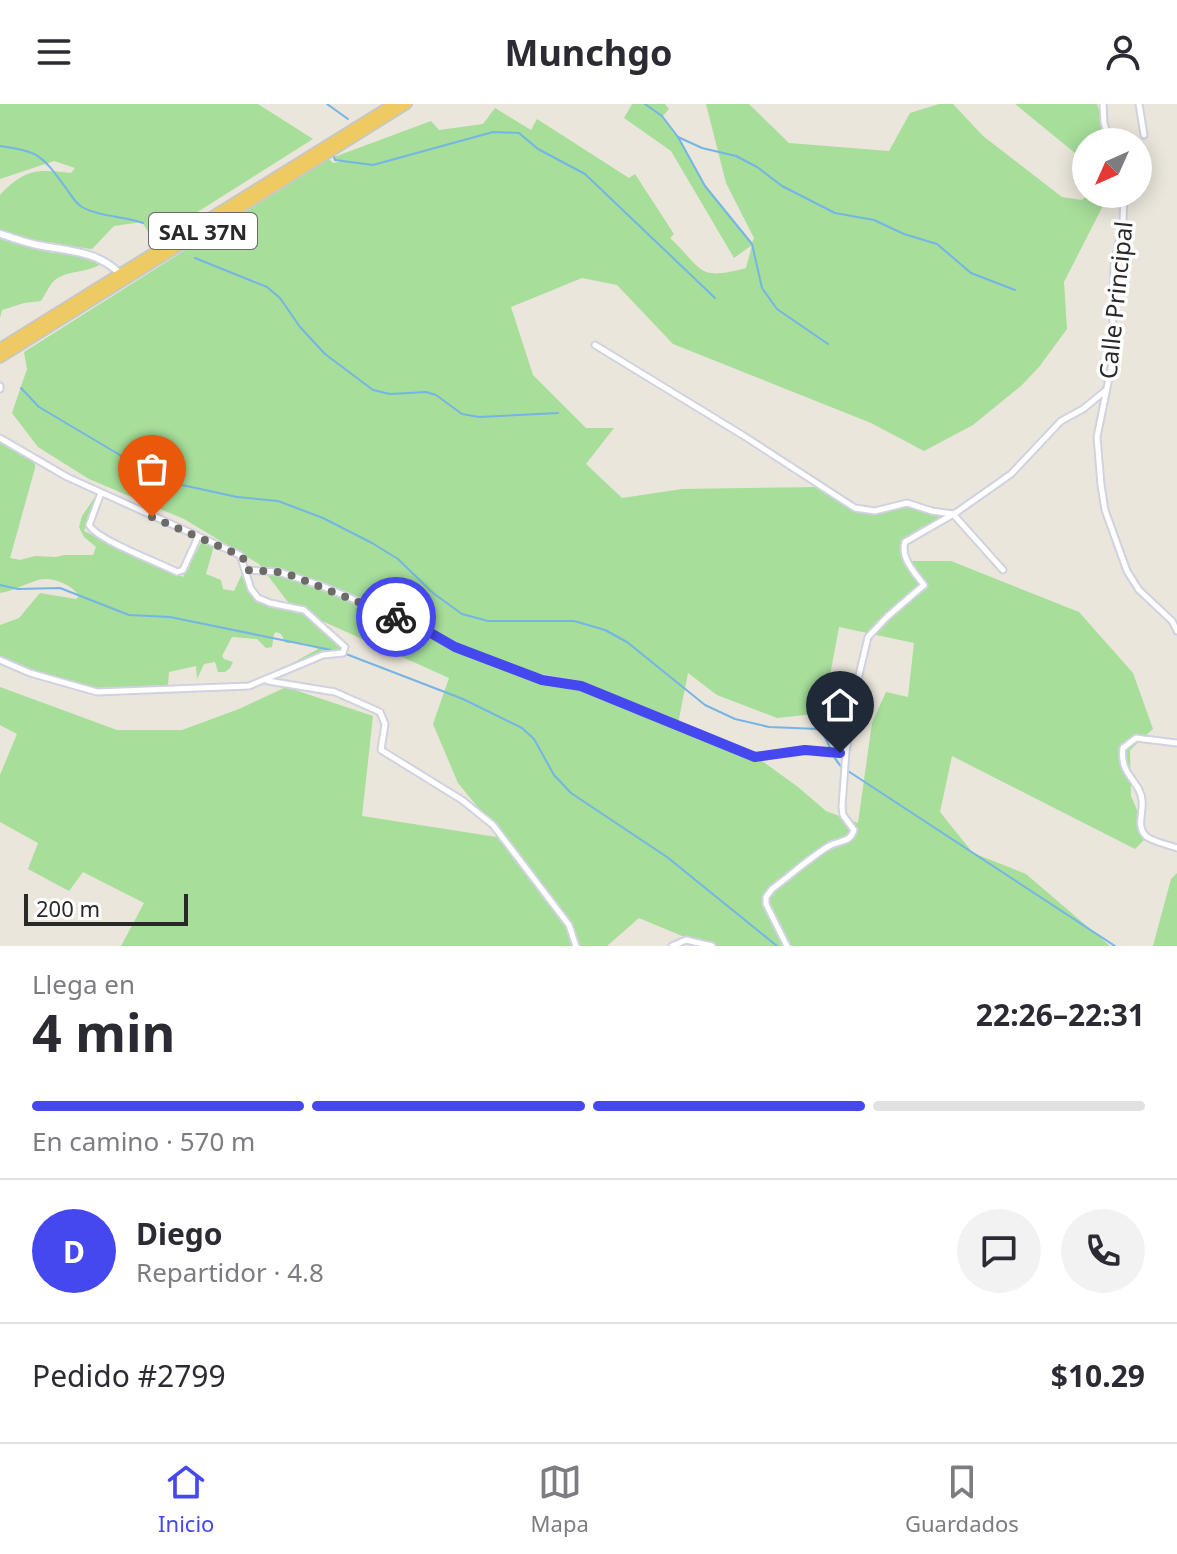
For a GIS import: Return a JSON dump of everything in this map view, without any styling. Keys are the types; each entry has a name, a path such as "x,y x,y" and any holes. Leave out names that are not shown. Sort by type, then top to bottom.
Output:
{"highway":[{"name":"SAL 37N","path":"0,348 393,104"},
{"name":"SAL 37N","path":"0,358 407,104"}],"street":[{"path":"1103,104 1106,128"},
{"path":"1139,104 1143,128"},
{"name":"Calle Principal","path":"1125,208 1114,266 1112,363 1097,437 1103,501 1127,571 1139,590 1172,621 1177,631"},
{"path":"0,234 40,246 85,254 109,262 119,273"},
{"path":"595,345 855,508 875,511 907,503 953,514 1003,570"},
{"path":"787,946 766,904 766,897 772,889 828,847 853,835 854,830 843,815 842,807 846,751 868,637 924,585 907,561 903,549 905,542 1011,474 1061,421 1083,409 1105,391"},
{"path":"0,438 101,493 240,555 251,589 258,598 304,610 345,647 343,653 323,655 267,681 240,687 97,692 30,673 0,660"},
{"path":"101,493 89,525 92,530 110,542 177,572 183,570 198,536"},
{"path":"246,570 279,572 322,586 422,628 455,647 542,680 581,686 755,757 805,750 833,754 846,751"},
{"path":"267,681 335,692 380,712 385,724 381,750 485,817 569,925 576,946"},
{"path":"1177,743 1136,738 1123,748 1122,759 1124,768 1143,798 1142,830 1147,837 1177,848"},
{"path":"672,946 686,940 712,946"}],"green space":[{"path":"0,104 258,104 313,139 153,240 142,222 114,226 92,249 37,242 0,230 0,195 9,186 32,173 71,173 75,168 54,161 0,179"},
{"path":"632,104 665,104 669,109 662,117 678,137 705,186 752,243 754,238 726,183 706,104 749,104 789,143 889,151 910,113 939,104 953,104 983,136 1062,197 1072,198 1072,208 1102,208 1064,282 1067,329 1022,385 973,425 924,451 871,423 673,344 617,285 582,278 511,307 533,375 586,428 614,428 586,464 622,498 682,489 822,487 855,508 867,511 907,503 953,514 905,542 907,561 951,561 1079,612 1133,673 1153,729 1130,750 1131,796 1148,836 1135,849 952,756 940,812 973,853 1026,874 1110,946 706,946 639,918 607,946 121,946 144,903 83,872 69,891 28,869 38,843 0,822 0,775 17,734 0,725 0,687 117,730 182,730 286,687 373,716 362,816 503,838 458,783 433,724 449,678 311,616 342,646 341,650 317,654 289,665 318,649 304,643 286,643 276,632 272,647 266,648 257,639 232,637 222,656 233,662 225,672 218,672 215,662 204,664 197,679 196,666 169,672 168,685 97,688 0,657 0,625 19,618 40,593 76,599 79,596 66,585 48,579 0,593 0,440 35,461 10,558 93,555 96,547 84,537 79,527 82,516 97,494 84,531 183,577 202,541 214,546 206,574 221,580 223,589 234,591 243,572 251,591 261,601 294,610 259,564 184,519 89,479 38,447 12,413 27,369 24,352 329,159 333,163 343,161 334,157 431,121 439,130 483,124 495,108 531,130 537,119 629,178 635,174 674,234 670,238 701,270 717,273 746,268 752,245 734,258 671,151 624,118","holes":["839,627 914,643 908,697 886,692 872,723 858,823 826,811 751,753 677,729 688,673 717,695 777,718 823,713"]},
{"path":"1015,104 1097,104 1105,128 1072,128 1072,151"},
{"path":"0,236 52,253 76,252 102,263 57,279 41,301 2,310 0,318"},
{"path":"1177,873 1177,946 1153,946 1171,879"}],"waterway":[{"path":"327,104 348,119"},
{"path":"645,104 662,116 678,137 705,186 752,244 762,288 777,309 828,344"},
{"path":"334,157 335,160 373,165 493,132 519,133 538,149 585,174 715,298"},
{"path":"678,137 702,148 736,156 782,186 835,213 874,220 904,234 937,244 971,273 1015,290"},
{"path":"0,146 24,150 39,157 82,207 143,223"},
{"path":"195,258 267,287 280,298 300,327 325,354 373,390 390,394 426,392 436,395 462,414 479,417 558,413"},
{"path":"21,388 39,407 130,461 182,485 237,497 278,501 323,518 372,543 398,559 433,593 462,614 488,621 574,621 605,630 627,642 705,705 735,719 769,727 819,729 843,768"},
{"path":"0,585 18,589 60,588 129,615 170,617 336,651"},
{"path":"346,654 463,699 522,728 534,739 554,775 571,793 667,857 777,946"},
{"path":"848,771 1115,946"}],"way so far":[{"path":"152,517 237,554 243,558 246,570 293,576 396,617"}],"route":[{"path":"396,617 455,647 542,680 581,686 755,757 805,750 840,753"}]}
